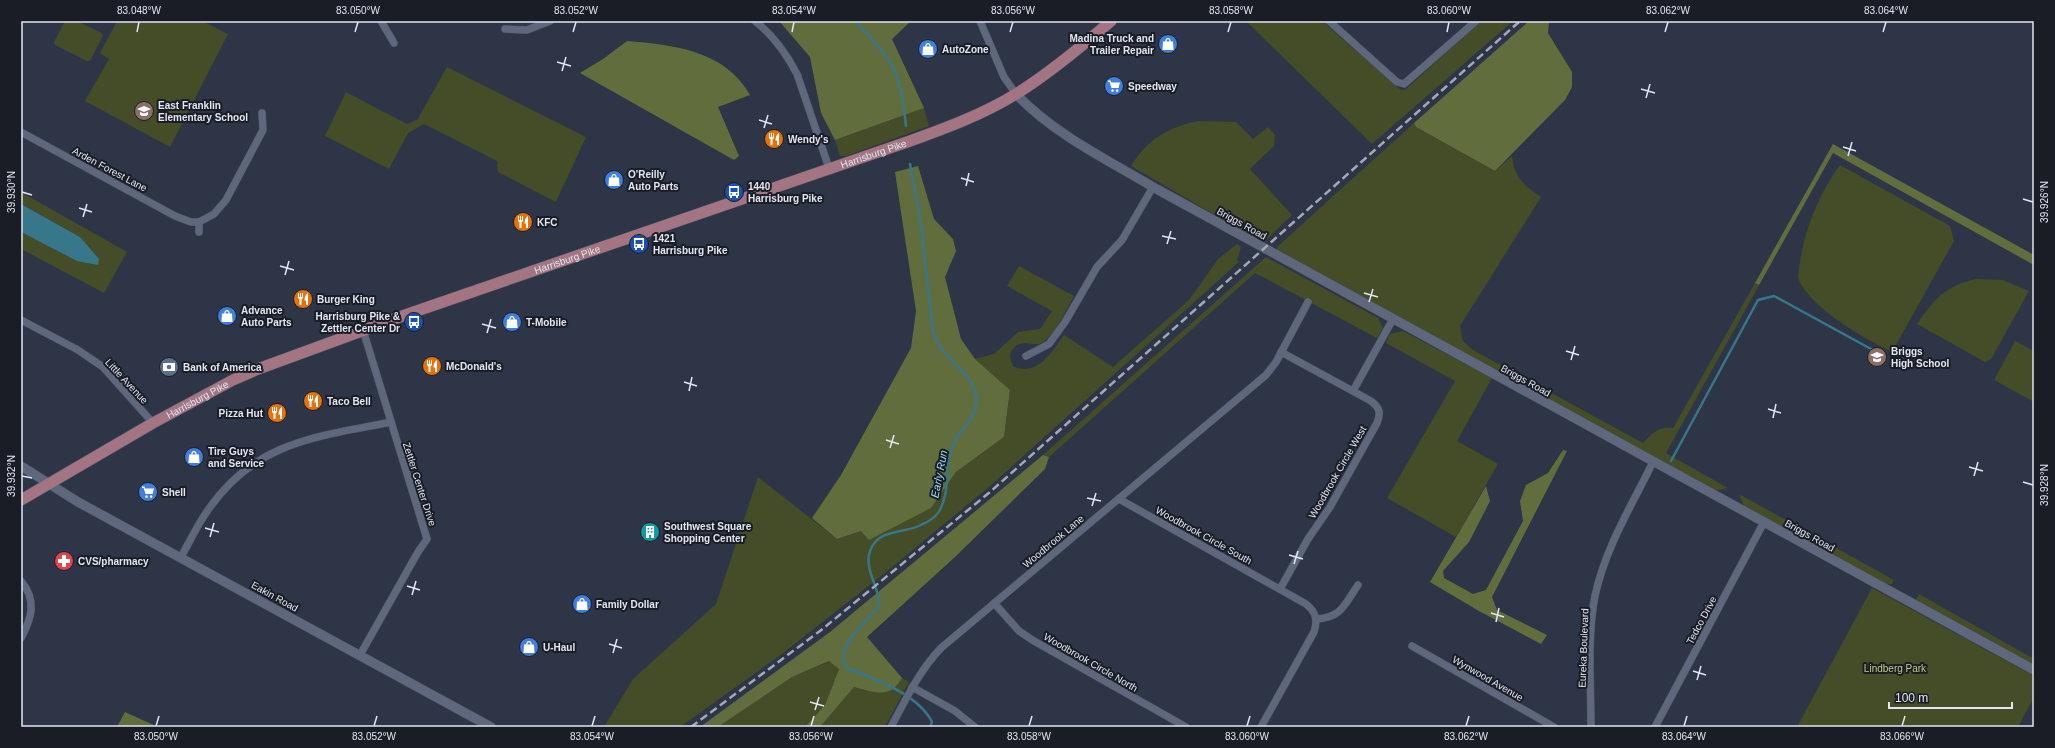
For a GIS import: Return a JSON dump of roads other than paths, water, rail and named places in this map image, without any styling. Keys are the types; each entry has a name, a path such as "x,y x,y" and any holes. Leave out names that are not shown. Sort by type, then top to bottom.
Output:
{"main road":[{"name":"Harrisburg Pike","path":"21,500 153,424 233,380 258,369 362,330 931,134 1016,94 1074,53 1111,21"}],"street":[{"path":"381,21 394,43"},
{"path":"505,29 527,30 550,21"},
{"path":"755,21 772,37 791,62 797,74 829,168"},
{"path":"980,21 1004,78 1016,94"},
{"path":"1329,21 1400,84 1408,82 1476,21"},
{"name":"Briggs Road","path":"1016,94 1031,110 1067,136 1153,187 2034,670"},
{"path":"199,232 199,222 214,214 226,200 263,130 262,113"},
{"name":"Arden Forest Lane","path":"21,132 175,216 191,222 199,222"},
{"path":"1026,356 1049,344 1066,322 1097,267 1122,240 1153,187"},
{"name":"Woodbrook Lane","path":"891,727 910,691 928,662 941,648 1266,375 1282,352 1308,302"},
{"path":"1282,352 1353,391 1393,319"},
{"name":"Little Avenue","path":"21,320 78,350 103,367 153,424"},
{"name":"Zettler Center Drive","path":"360,655 418,552 427,539 362,330"},
{"name":"Woodbrook Circle West","path":"1280,589 1308,539 1327,512 1380,417 1376,405 1353,391"},
{"path":"181,557 208,510 234,479 252,463 300,441 391,422"},
{"name":"Eureka Boulevard","path":"1591,727 1591,637 1595,596 1608,553 1653,462"},
{"name":"Eakin Road","path":"21,466 78,502 491,727"},
{"name":"Woodbrook Circle South","path":"1119,499 1280,589"},
{"name":"Tedco Drive","path":"1655,727 1764,522"},
{"path":"21,580 30,593 33,608 29,622 21,638"},
{"path":"1316,620 1330,618 1337,614 1358,585"},
{"path":"1261,727 1314,632 1316,620 1310,607 1280,589"},
{"name":"Woodbrook Circle North","path":"994,604 1019,631 1034,641 1186,727"},
{"name":"Wynwood Avenue","path":"1412,646 1554,727"},
{"path":"910,691 955,711 975,727"}],"water":[{"path":"21,204 80,237 99,259 98,265 77,261 21,232"}],"waterway":[{"name":"Early Run","path":"855,21 882,51 895,72 901,92 906,126"},
{"name":"Early Run","path":"910,164 919,211 933,331 941,348 971,382 976,396 976,403 972,415 957,436 951,450 945,493 938,513 932,519 914,528 892,533 879,538 870,551 868,558 879,601 878,608 852,636 844,654 844,661 848,668 895,689 917,703 926,712 932,722 930,727"},
{"path":"1671,461 1758,300 1774,296 1882,355"}],"railway":[{"path":"691,727 820,631 990,492 1520,21"}],"place":[{"name":"Madina Truck and Trailer Repair","path":"1168,44"},
{"name":"AutoZone","path":"928,49"},
{"name":"Speedway","path":"1114,86"},
{"name":"East Franklin Elementary School","path":"144,111"},
{"name":"Wendy's","path":"774,139"},
{"name":"O'Reilly Auto Parts","path":"614,180"},
{"name":"1440 Harrisburg Pike","path":"734,192"},
{"name":"KFC","path":"523,222"},
{"name":"1421 Harrisburg Pike","path":"639,244"},
{"name":"Burger King","path":"303,299"},
{"name":"Advance Auto Parts","path":"227,316"},
{"name":"Harrisburg Pike & Zettler Center Dr","path":"414,322"},
{"name":"T-Mobile","path":"512,322"},
{"name":"Briggs High School","path":"1877,357"},
{"name":"McDonald's","path":"432,366"},
{"name":"Bank of America","path":"169,367"},
{"name":"Taco Bell","path":"313,401"},
{"name":"Pizza Hut","path":"277,413"},
{"name":"Tire Guys and Service","path":"194,457"},
{"name":"Shell","path":"148,492"},
{"name":"Southwest Square Shopping Center","path":"650,532"},
{"name":"CVS/pharmacy","path":"64,561"},
{"name":"Family Dollar","path":"582,604"},
{"name":"U-Haul","path":"529,647"}],"park label":[{"name":"Lindberg Park","path":"1895,668"}]}
